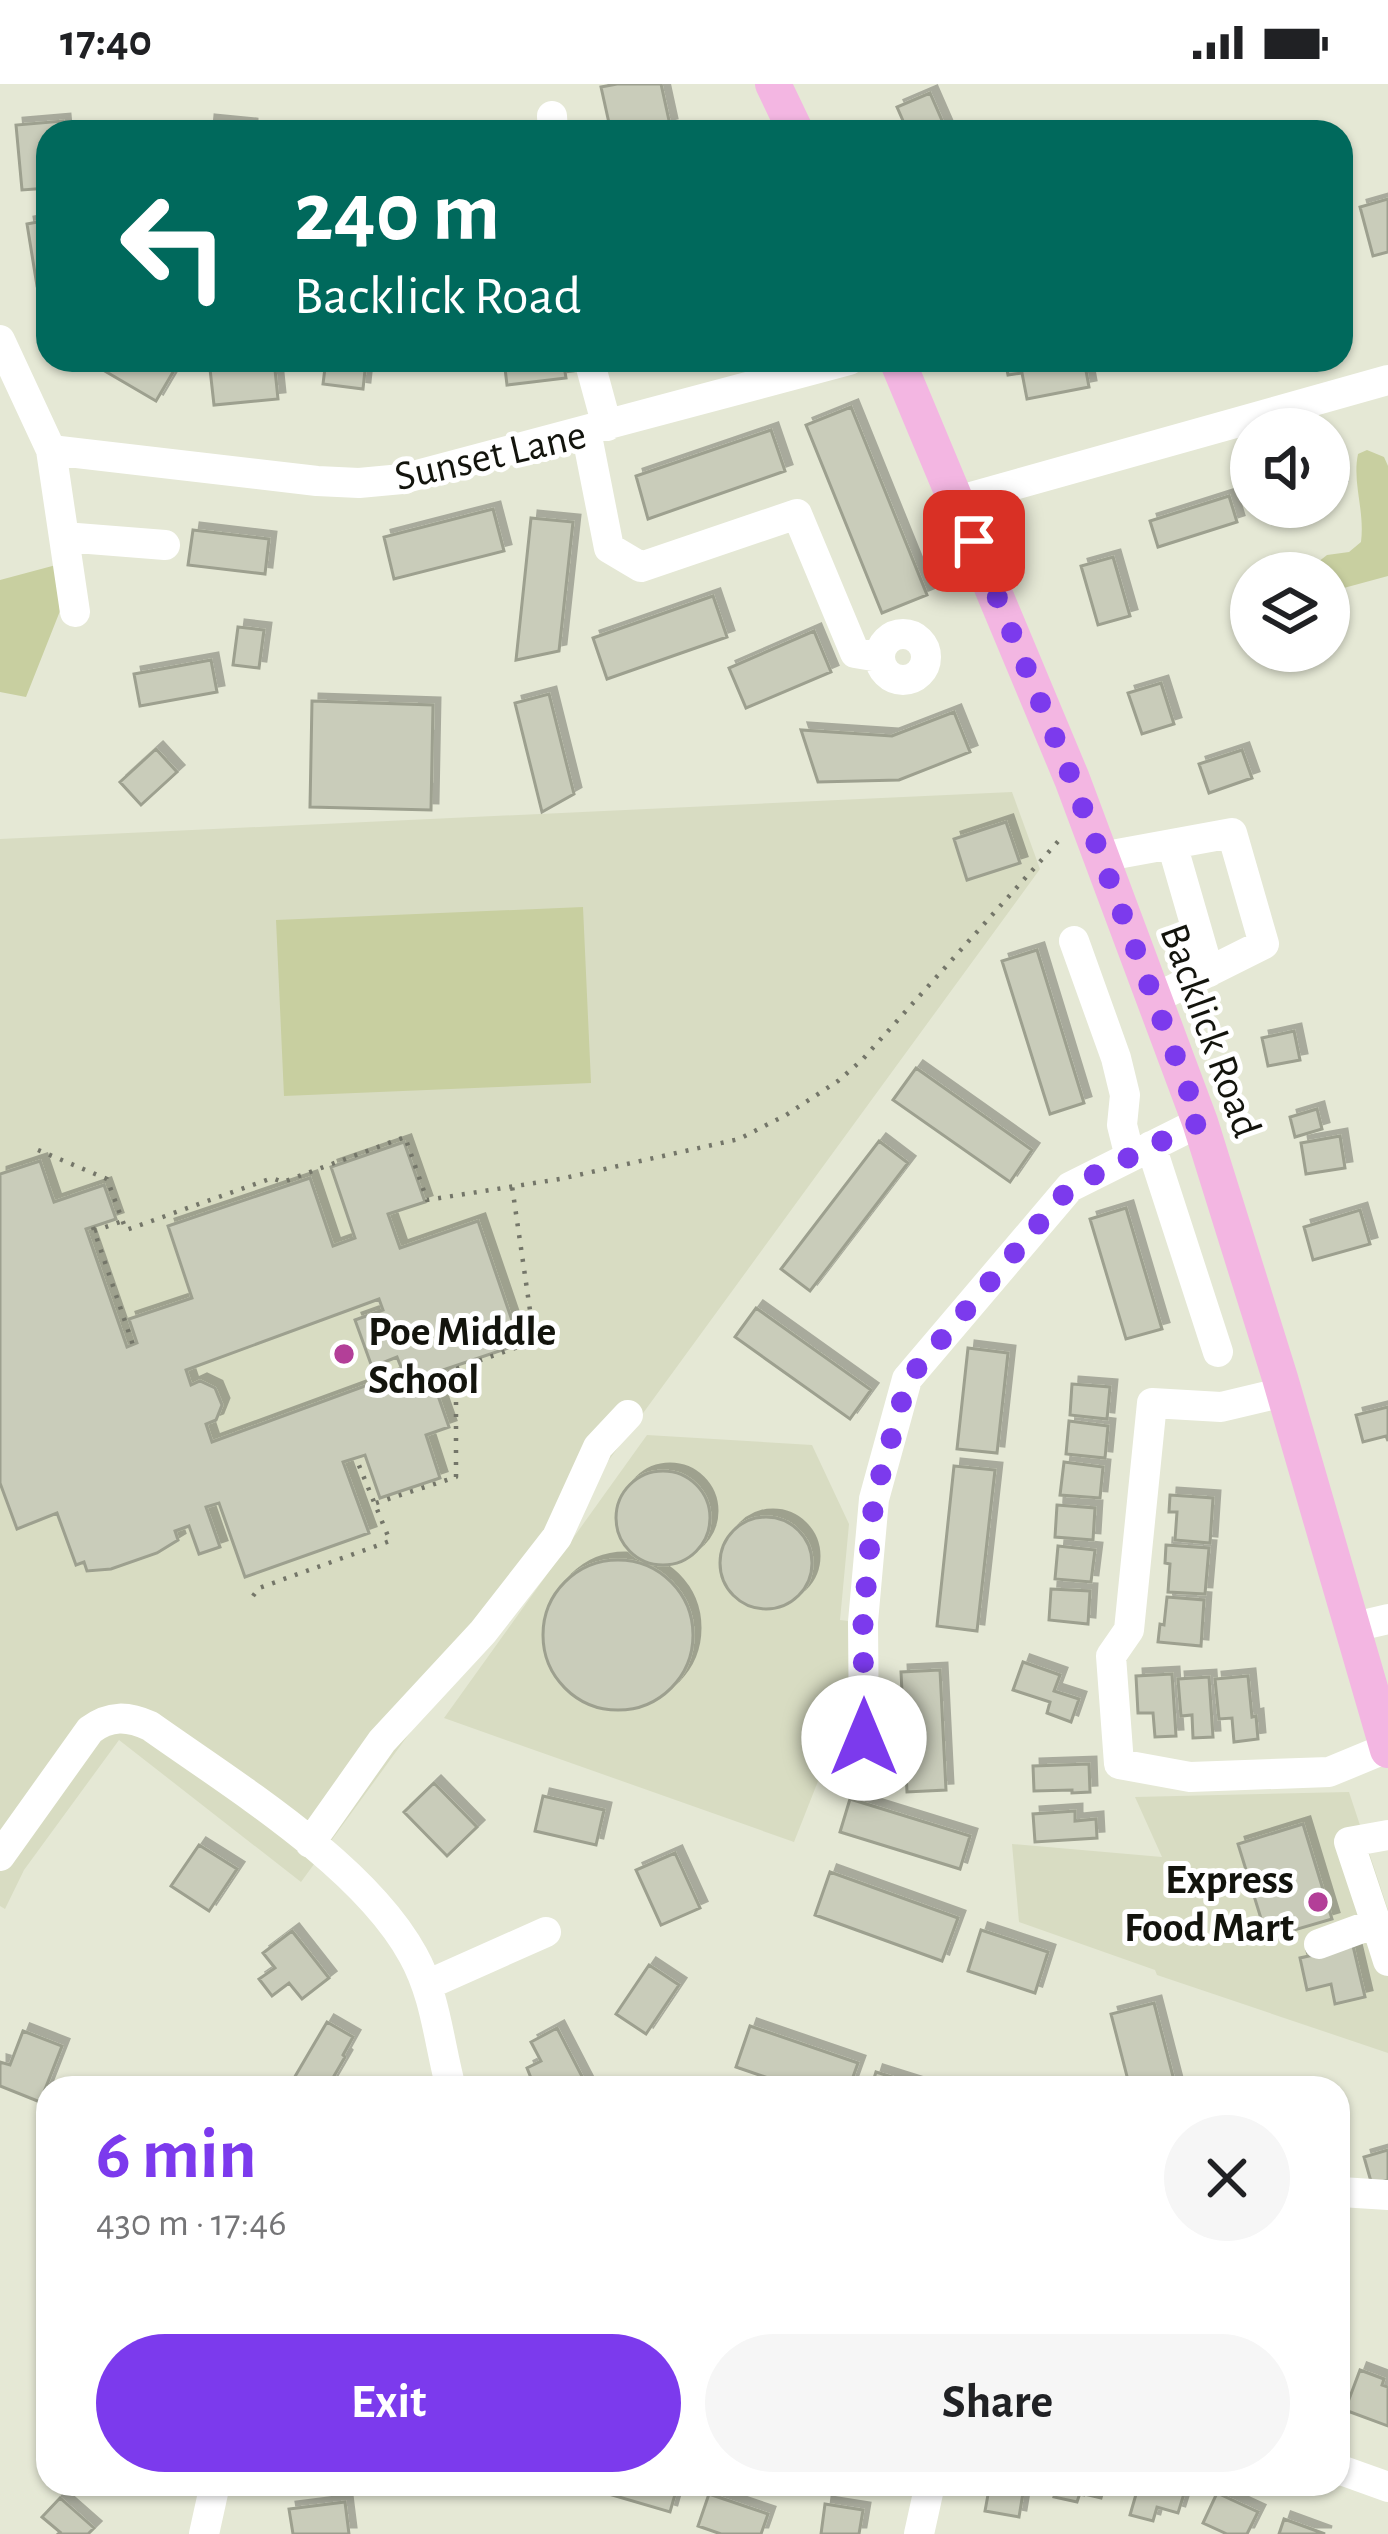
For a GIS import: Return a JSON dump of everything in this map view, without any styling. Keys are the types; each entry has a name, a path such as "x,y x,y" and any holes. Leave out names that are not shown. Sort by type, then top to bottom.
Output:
{"main road":[{"path":"773,84 790,120"},
{"name":"Backlick Road","path":"902,372 1087,819 1200,1122 1284,1392 1371,1623 1388,1749"}],"street":[{"path":"0,340 51,449 75,612"},
{"path":"591,372 609,548 641,567 797,514 855,653 879,657"},
{"name":"Sunset Lane","path":"51,449 317,481 402,479 805,372"},
{"path":"957,501 1388,380"},
{"path":"64,537 165,545"},
{"path":"1101,857 1232,833 1264,944 1154,999"},
{"path":"1172,844 1209,972"},
{"path":"1074,941 1116,1058 1124,1095 1122,1125 1141,1151 1218,1352"},
{"path":"864,1738 863,1622 874,1499 908,1379 1070,1187 1200,1122"},
{"path":"1284,1392 1221,1407 1152,1403 1130,1630 1112,1656 1119,1764 1190,1778 1329,1772 1388,1749"},
{"path":"310,1843 382,1741 483,1632 557,1537 598,1447 628,1415"},
{"path":"0,1856 90,1730 116,1717 150,1726 310,1843 395,1927 427,1985 448,2076"},
{"path":"1388,1835 1349,1842 1388,1961"},
{"path":"1319,1944 1376,1923"},
{"path":"427,1985 545,1932"},
{"path":"1350,2193 1388,2195"},
{"path":"1350,2473 1388,2487"},
{"path":"204,2534 212,2496"},
{"path":"919,2534 927,2496"}],"path":[{"path":"38,1150 107,1179 126,1230 272,1178 283,1183 405,1137 427,1200 560,1179 740,1138 838,1081 862,1060 1069,830 1087,819"},
{"path":"376,1503 455,1477 456,1372 521,1346 527,1339 532,1324 512,1186"},
{"path":"123,1221 94,1229 134,1345"},
{"path":"253,1597 259,1588 390,1541 356,1458"}],"shaded area":[{"name":"Poe Middle School","path":"1012,792 1040,869 301,1882 119,1740 24,1870 5,1909 0,1906 0,839"},
{"path":"647,1435 812,1445 849,1524 840,1620 857,1622 852,1695 794,1842 444,1718"},
{"path":"1349,1792 1388,1910 1388,2053 1157,1975 1155,1970 1019,1922 1012,1844 1162,1857 1135,1797"}],"green space":[{"path":"1367,450 1384,457 1388,466 1388,576 1350,586 1349,552 1361,542 1358,454"},
{"path":"56,565 60,611 26,697 0,692 0,580"},
{"path":"583,907 591,1083 284,1096 276,920"}],"building":[{"path":"661,84 669,120 608,120 601,87"},
{"path":"930,93 942,120 903,120 897,107"},
{"path":"36,123 36,189 22,190 16,125"},
{"path":"1388,199 1388,252 1373,256 1360,207"},
{"path":"36,222 36,280 27,224"},
{"path":"106,372 173,372 156,401"},
{"path":"210,372 275,372 278,399 214,405"},
{"path":"324,372 365,372 363,389 323,384"},
{"path":"505,372 565,372 566,378 507,385"},
{"path":"1007,372 1086,372 1089,387 1027,399 1022,373"},
{"path":"851,407 927,595 882,613 806,425"},
{"path":"771,430 785,471 648,519 636,476"},
{"path":"1230,499 1230,524 1158,547 1150,521"},
{"path":"493,509 504,551 394,579 384,537"},
{"path":"531,518 573,522 559,651 516,660"},
{"path":"193,530 269,539 265,574 188,565"},
{"path":"1113,557 1130,616 1098,625 1081,566"},
{"path":"713,596 727,637 607,679 593,638"},
{"path":"238,627 264,630 259,668 233,665"},
{"path":"814,631 831,672 746,708 729,668"},
{"path":"211,660 217,692 140,706 134,674"},
{"path":"1161,683 1174,724 1142,734 1128,693"},
{"path":"549,694 574,794 542,812 515,703"},
{"path":"312,701 433,705 431,810 310,807"},
{"path":"954,712 970,752 899,780 818,782 801,730 892,736"},
{"path":"156,749 177,772 141,805 120,782"},
{"path":"1242,750 1252,778 1209,793 1199,764"},
{"path":"1006,822 1020,863 967,880 954,839"},
{"path":"1037,950 1084,1103 1050,1114 1002,961"},
{"path":"1294,1031 1300,1060 1268,1066 1262,1038"},
{"path":"916,1068 1032,1150 1010,1182 893,1100"},
{"path":"1317,1109 1322,1129 1295,1137 1290,1117"},
{"path":"1340,1136 1345,1168 1306,1174 1301,1143"},
{"path":"879,1141 908,1163 810,1291 781,1269"},
{"path":"404,1142 425,1202 388,1214 400,1248 478,1221 520,1344 443,1370 449,1386 436,1390 449,1427 426,1435 440,1478 380,1498 365,1455 343,1462 369,1533 245,1577 219,1503 206,1507 220,1547 199,1554 189,1526 175,1531 178,1540 157,1553 111,1569 87,1571 84,1562 76,1565 57,1513 17,1529 0,1483 0,1174 40,1161 54,1202 104,1185 116,1219 86,1229 127,1347 137,1343 129,1319 192,1298 168,1226 310,1178 333,1246 355,1238 331,1167","holes":["379,1299 383,1310 355,1320 372,1367 397,1357 403,1372 212,1442 206,1424 216,1420 222,1405 215,1388 200,1381 191,1385 186,1370"]},
{"path":"1126,1208 1162,1329 1126,1339 1090,1219"},
{"path":"1360,1210 1370,1244 1313,1260 1304,1227"},
{"path":"756,1308 871,1390 850,1419 735,1337"},
{"path":"968,1348 1008,1353 997,1453 957,1449"},
{"path":"1072,1384 1110,1387 1107,1419 1070,1415"},
{"path":"1388,1407 1388,1441 1386,1436 1363,1442 1356,1415"},
{"path":"1069,1421 1108,1426 1105,1458 1066,1454"},
{"path":"1064,1462 1103,1467 1100,1498 1060,1495"},
{"path":"954,1466 995,1470 977,1631 937,1626"},
{"path":"663,1471 696,1485 710,1518 696,1551 663,1565 630,1551 616,1518 630,1485"},
{"path":"1170,1495 1213,1498 1210,1543 1175,1540 1177,1512 1169,1512"},
{"path":"1057,1505 1095,1508 1093,1540 1055,1537"},
{"path":"766,1517 784,1520 799,1530 809,1545 809,1581 799,1596 784,1606 766,1609 748,1606 733,1596 723,1581 720,1563 723,1545 733,1530 748,1520"},
{"path":"1166,1545 1209,1548 1205,1594 1168,1592"},
{"path":"1058,1546 1095,1550 1091,1582 1055,1579"},
{"path":"618,1560 647,1565 671,1582 688,1606 693,1635 688,1664 671,1688 647,1705 618,1710 589,1705 565,1688 548,1664 543,1635 548,1606 565,1582 589,1565"},
{"path":"1051,1589 1090,1591 1088,1624 1049,1620"},
{"path":"1167,1597 1204,1600 1201,1646 1158,1642"},
{"path":"1023,1662 1060,1675 1054,1691 1079,1699 1071,1722 1047,1713 1050,1702 1013,1690"},
{"path":"940,1670 946,1790 907,1792 901,1672"},
{"path":"1172,1674 1176,1736 1155,1737 1153,1713 1138,1713 1136,1676"},
{"path":"1248,1676 1258,1739 1234,1742 1232,1718 1219,1719 1215,1679"},
{"path":"1209,1677 1213,1737 1193,1738 1192,1715 1181,1716 1178,1679"},
{"path":"1089,1764 1090,1792 1034,1791 1033,1766"},
{"path":"434,1783 477,1827 447,1856 404,1812"},
{"path":"543,1796 604,1810 596,1845 535,1831"},
{"path":"850,1799 970,1836 960,1869 840,1832"},
{"path":"1075,1811 1075,1821 1096,1819 1097,1838 1035,1842 1033,1814"},
{"path":"1303,1824 1332,1919 1267,1938 1238,1844"},
{"path":"199,1845 237,1869 209,1911 171,1886"},
{"path":"675,1853 700,1908 661,1925 636,1870"},
{"path":"830,1872 958,1918 942,1961 815,1915"},
{"path":"981,1930 1048,1952 1035,1993 968,1971"},
{"path":"292,1931 329,1978 302,1999 289,1983 272,1996 259,1979 275,1968 263,1953"},
{"path":"1353,1946 1365,1997 1335,2004 1331,1984 1307,1990 1300,1958"},
{"path":"649,1965 679,1985 646,2034 616,2014"},
{"path":"1154,2003 1173,2076 1127,2076 1111,2014"},
{"path":"327,2022 353,2037 334,2076 295,2076"},
{"path":"750,2026 858,2063 853,2076 762,2076 736,2067"},
{"path":"557,2028 582,2076 530,2076 527,2068 541,2061 531,2042"},
{"path":"23,2031 62,2046 50,2076 36,2076 36,2100 0,2086 0,2062 10,2065"},
{"path":"1388,2150 1388,2180 1372,2185 1364,2157"},
{"path":"1360,2370 1384,2379 1388,2426 1350,2412"},
{"path":"615,2496 675,2496 670,2512"},
{"path":"708,2496 768,2514 761,2534 721,2534 698,2526"},
{"path":"988,2496 1022,2496 1019,2517 985,2511"},
{"path":"1136,2496 1183,2496 1178,2513 1157,2507 1153,2521 1130,2515"},
{"path":"1216,2496 1258,2512 1247,2534 1227,2534 1203,2523"},
{"path":"60,2498 94,2528 88,2534 58,2534 42,2517"},
{"path":"345,2502 349,2534 293,2534 289,2509"},
{"path":"825,2504 863,2510 859,2534 821,2534"},
{"path":"1284,2519 1325,2534 1279,2534"}],"place":[{"name":"Poe Middle School","path":"344,1354"},
{"name":"Express Food Mart","path":"1318,1902"}],"route":[{"path":"864,1738 863,1622 874,1499 908,1379 1070,1187 1200,1122 1072,779 974,541"}]}
